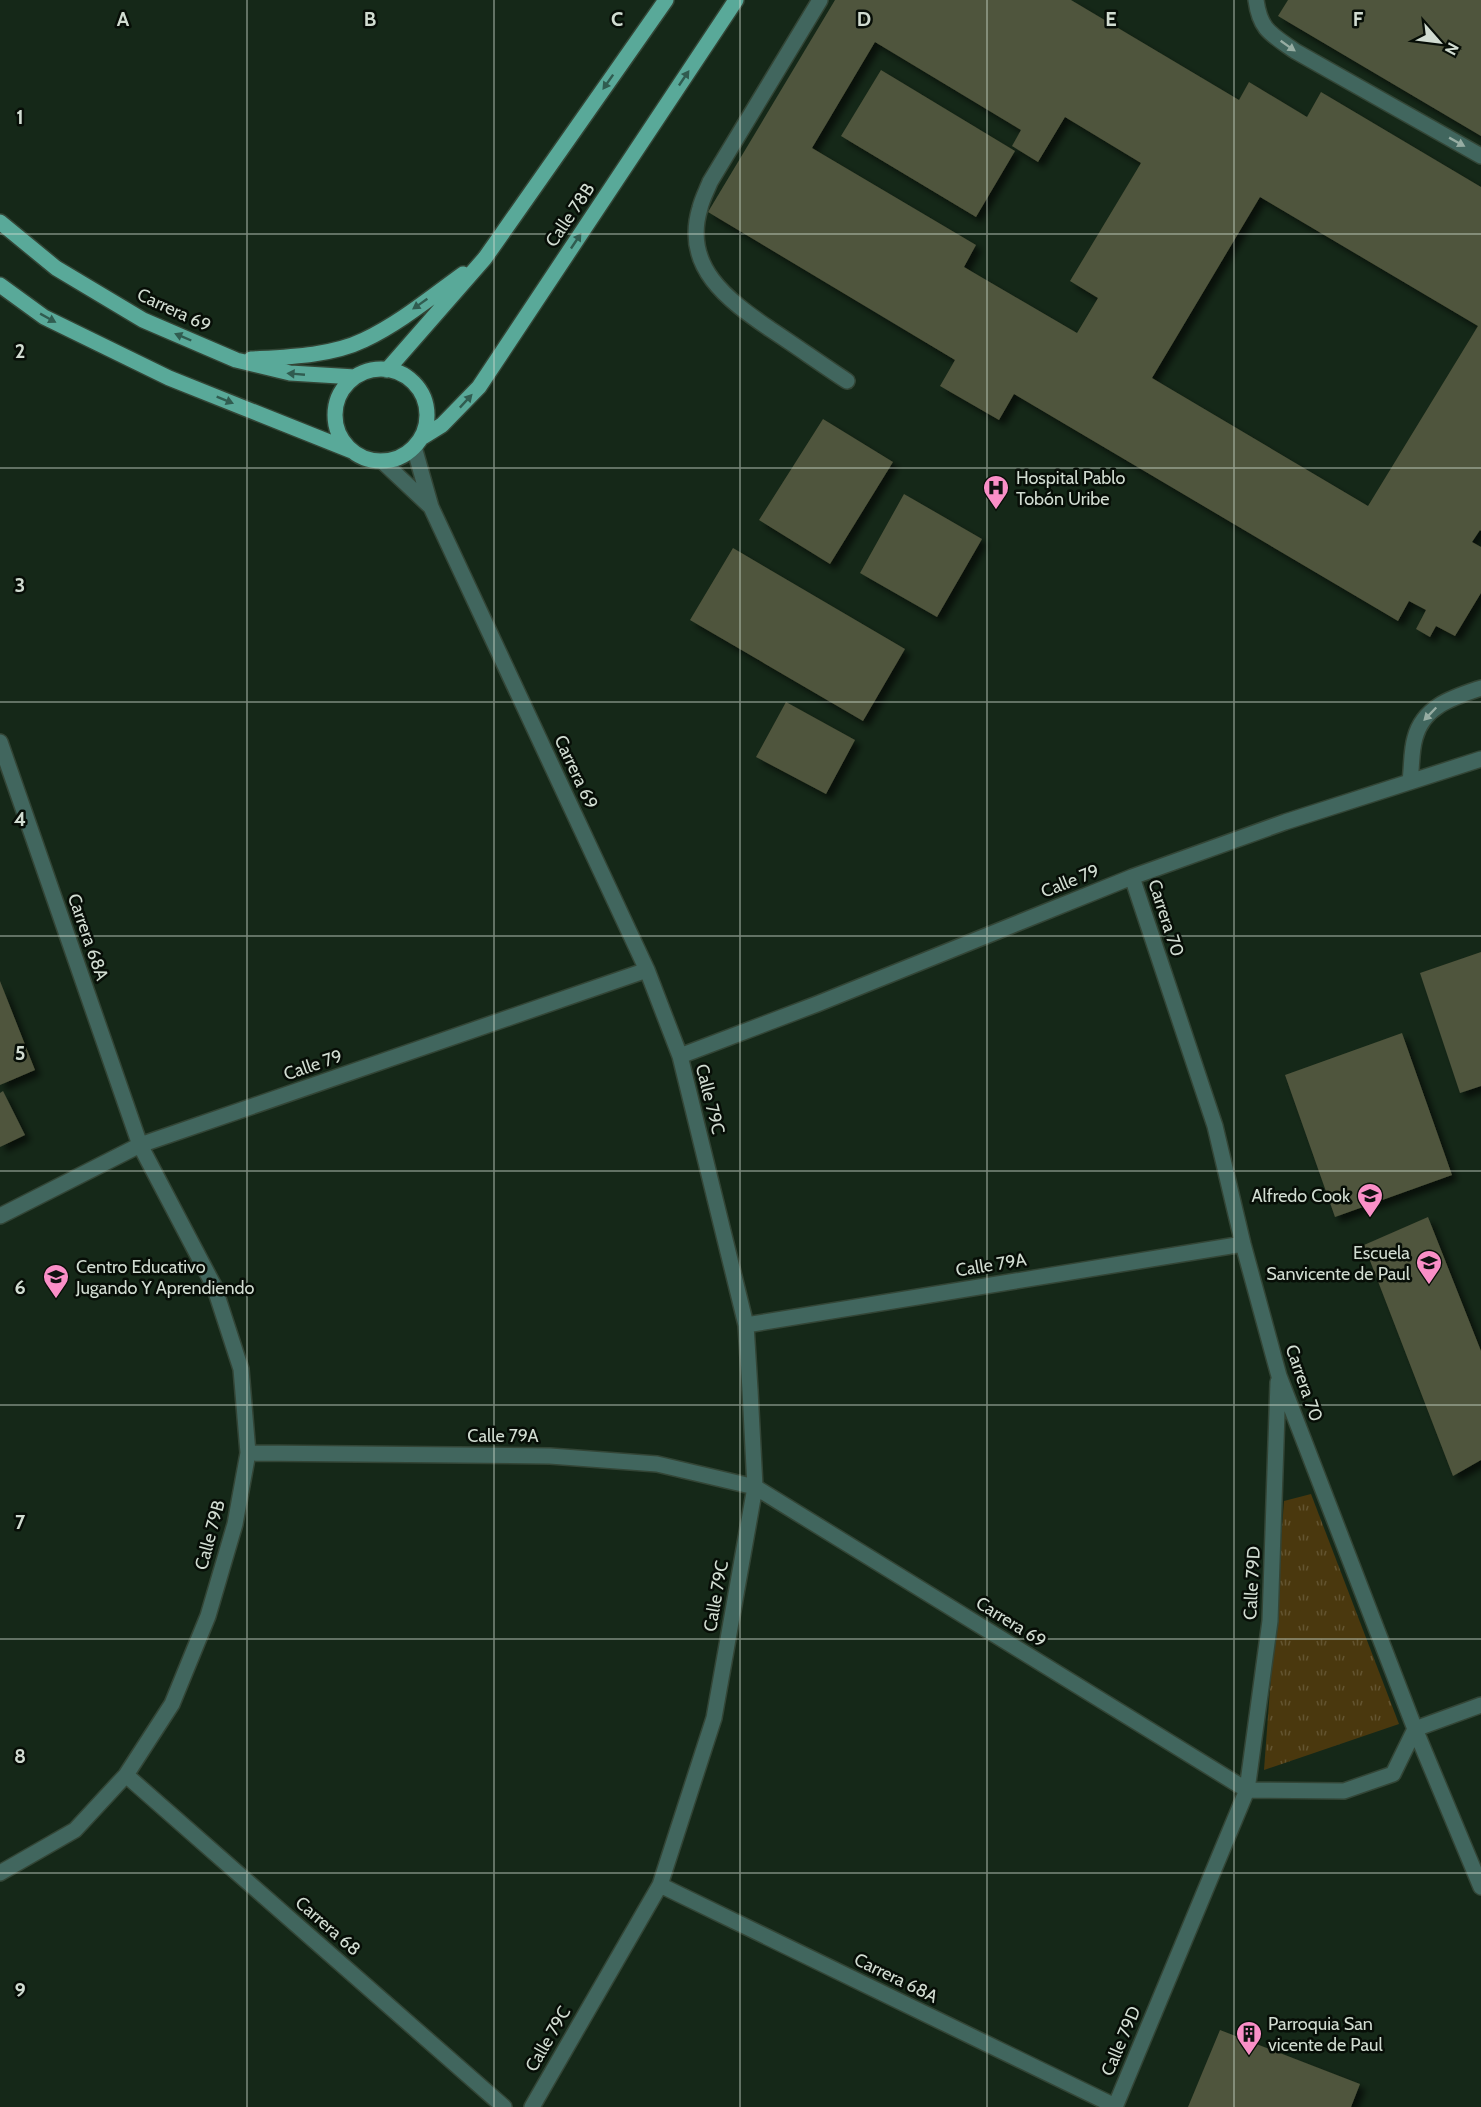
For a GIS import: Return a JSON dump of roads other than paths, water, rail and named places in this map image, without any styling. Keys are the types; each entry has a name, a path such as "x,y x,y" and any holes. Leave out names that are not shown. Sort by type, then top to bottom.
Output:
{"main road":[{"path":"387,370 485,258 666,0"},
{"name":"Calle 78B","path":"417,442 442,425 479,387 736,0"},
{"name":"Carrera 69","path":"0,222 56,268 143,320 236,360 290,374 355,378"},
{"path":"236,360 289,357 322,352 362,341 397,321 485,258"},
{"path":"0,285 44,317 169,378 352,451 366,459 382,461 397,458 417,442 426,426 427,413 420,389 405,376 387,370 371,371 355,378 345,387 338,400 335,414 337,428 343,441 352,451"}],"street":[{"path":"820,0 710,182 699,209 696,237 703,265 718,289 740,308 847,381"},
{"path":"1256,0 1260,21 1273,36 1295,51 1481,156"},
{"name":"Carrera 69","path":"417,442 431,507 647,970 680,1056"},
{"name":"Carrera 69","path":"382,461 431,507"},
{"path":"1410,781 1415,738 1429,713 1454,697 1481,688"},
{"name":"Carrera 68A","path":"0,742 140,1145"},
{"name":"Calle 79","path":"680,1056 1132,877 1285,822 1481,759"},
{"name":"Carrera 70","path":"1132,877 1215,1126 1243,1244 1279,1376 1415,1729 1481,1887"},
{"name":"Calle 79","path":"0,1216 140,1145 647,970"},
{"name":"Calle 79C","path":"532,2107 660,1885 714,1718 755,1487 746,1325 680,1056"},
{"name":"Calle 79B","path":"0,1873 75,1830 126,1775 172,1704 208,1616 235,1524 248,1453 241,1369 214,1286 140,1145"},
{"name":"Calle 79A","path":"746,1325 1243,1244"},
{"name":"Calle 79D","path":"1115,2107 1247,1790 1270,1621 1279,1376"},
{"name":"Calle 79A","path":"248,1453 550,1456 657,1464 755,1487"},
{"name":"Carrera 69","path":"755,1487 1247,1790"},
{"path":"1247,1790 1344,1791 1393,1774 1415,1729 1481,1705"},
{"name":"Carrera 68","path":"126,1775 504,2107"},
{"name":"Carrera 68A","path":"660,1885 1115,2107"}],"place":[{"name":"Hospital Pablo Tobón Uribe","path":"996,511"},
{"name":"Alfredo Cook","path":"1370,1219"},
{"name":"Escuela Sanvicente de Paul","path":"1429,1286"},
{"name":"Centro Educativo Jugando Y Aprendiendo","path":"56,1300"},
{"name":"Parroquia San vicente de Paul","path":"1249,2057"}]}
